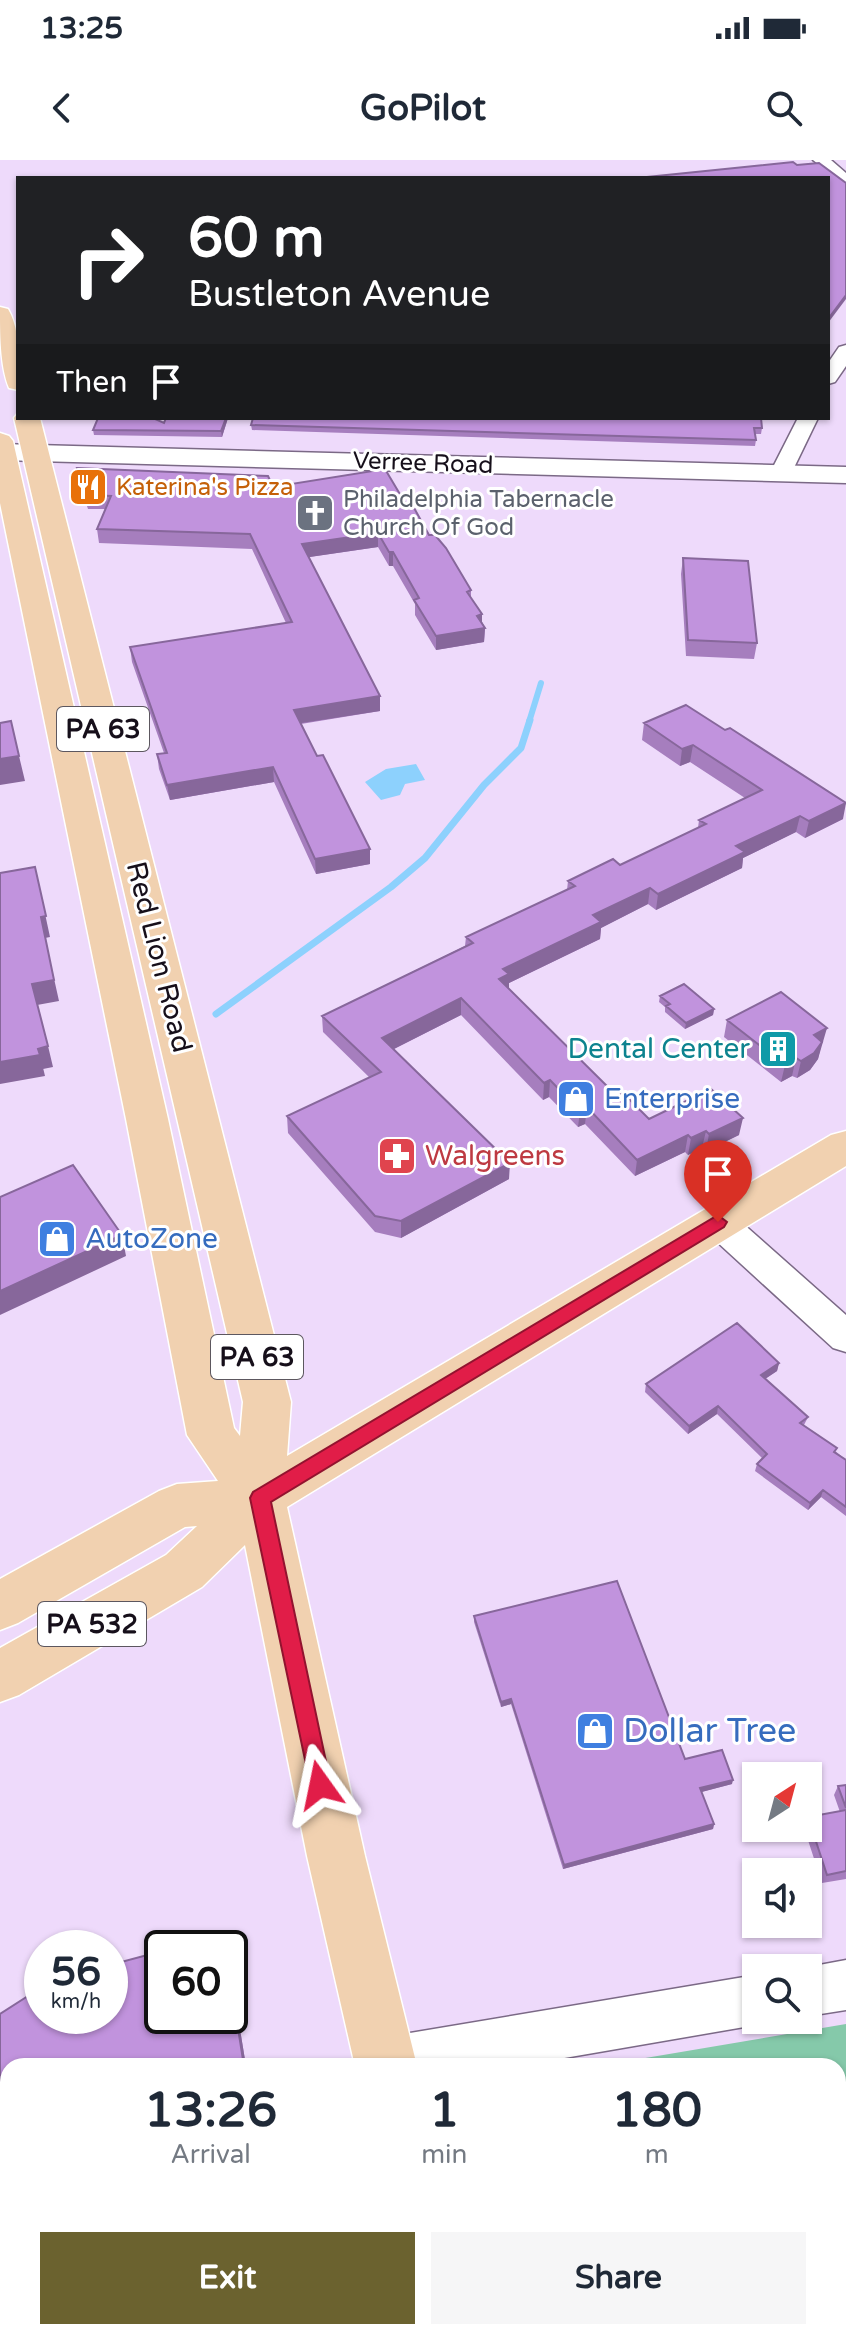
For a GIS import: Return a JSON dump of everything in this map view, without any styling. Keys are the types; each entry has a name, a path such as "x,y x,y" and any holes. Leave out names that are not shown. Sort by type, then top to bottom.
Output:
{"main road":[{"path":"0,314 16,374"},
{"name":"Red Lion Road","path":"27,420 63,564 91,766 147,1119 211,1435 260,1498"},
{"name":"Red Lion Road","path":"1,448 27,569 91,766 267,1402 260,1498 320,1785 385,2058"},
{"name":"Verree Road","path":"1,448 35,453 846,475"},
{"path":"27,569 63,564"},
{"name":"PA 532","path":"0,1677 184,1571 260,1498 846,1146"},
{"name":"PA 532","path":"0,1606 177,1506 260,1498"}],"street":[{"path":"821,160 846,184"},
{"path":"830,377 846,351"},
{"path":"781,473 807,420"},
{"path":"718,1222 846,1337"},
{"path":"822,1989 846,1985"},
{"path":"421,2058 742,2002"}],"green space":[{"path":"846,2024 846,2058 645,2058 787,2034 822,2034 822,2028"}],"water":[{"path":"416,764 425,780 405,784 400,795 381,800 365,782 386,769"}],"building":[{"path":"793,162 797,165 819,163 846,183 846,295 830,316 830,176 656,176"},
{"path":"97,420 157,420 164,423 165,420 225,420 221,431 93,430"},
{"path":"252,420 761,420 762,428 754,428 756,440 251,425"},
{"path":"77,468 268,476 273,487 385,469 407,506 413,506 429,535 435,535 446,548 471,590 467,592 482,614 477,616 485,628 436,636 414,600 419,598 393,552 389,552 378,533 302,544 380,696 294,710 317,756 323,755 370,849 315,859 273,767 167,785 157,754 167,753 130,647 292,622 250,534 97,529 111,496 86,495"},
{"path":"683,558 748,561 757,643 688,640"},
{"path":"686,705 725,730 730,728 846,803 809,821 800,816 736,846 745,852 658,894 650,888 593,915 601,922 503,969 509,974 499,979 617,1096 623,1093 649,1119 711,1089 743,1118 709,1134 706,1131 691,1138 688,1135 637,1160 587,1107 580,1111 550,1080 544,1083 461,998 382,1038 510,1163 401,1221 375,1216 287,1116 381,1072 322,1016 473,943 466,937 575,886 568,881 613,859 620,865 706,824 699,820 762,790 693,745 682,749 644,723"},
{"path":"11,721 19,756 0,759 0,723"},
{"path":"35,867 46,916 41,917 54,980 32,984 48,1046 38,1049 40,1055 0,1062 0,873"},
{"path":"684,984 714,1009 686,1023 666,1006 670,1004 660,996"},
{"path":"781,992 827,1028 814,1035 822,1042 814,1053 801,1061 796,1058 785,1065 727,1020"},
{"name":"AutoZone","path":"73,1165 122,1235 0,1291 0,1197"},
{"path":"737,1323 779,1363 761,1375 808,1417 800,1423 837,1448 834,1452 846,1460 846,1507 823,1490 810,1503 757,1464 767,1454 718,1406 689,1426 646,1384"},
{"name":"Dollar Tree","path":"617,1581 685,1759 722,1750 733,1780 700,1788 714,1824 564,1865 511,1699 501,1702 474,1616"},
{"path":"846,1785 846,1808 838,1786"},
{"path":"846,1810 846,1871 827,1875 816,1842 822,1842 822,1814"},
{"path":"144,1956 144,2034 239,2034 243,2058 0,2058 0,2014 24,1999 24,2034 128,2034 128,1960"}],"waterway":[{"path":"529,722 541,683"},
{"path":"216,1014 391,887 425,858 484,785 521,748 530,720"}],"place":[{"name":"Katerina's Pizza","path":"88,487"},
{"name":"Philadelphia Tabernacle Church Of God","path":"315,513"},
{"name":"Dental Center","path":"778,1049"},
{"name":"Enterprise","path":"576,1099"},
{"name":"Walgreens","path":"397,1156"},
{"name":"AutoZone","path":"57,1239"},
{"name":"Dollar Tree","path":"595,1731"}],"route":[{"path":"320,1785 260,1498 718,1222"}]}
